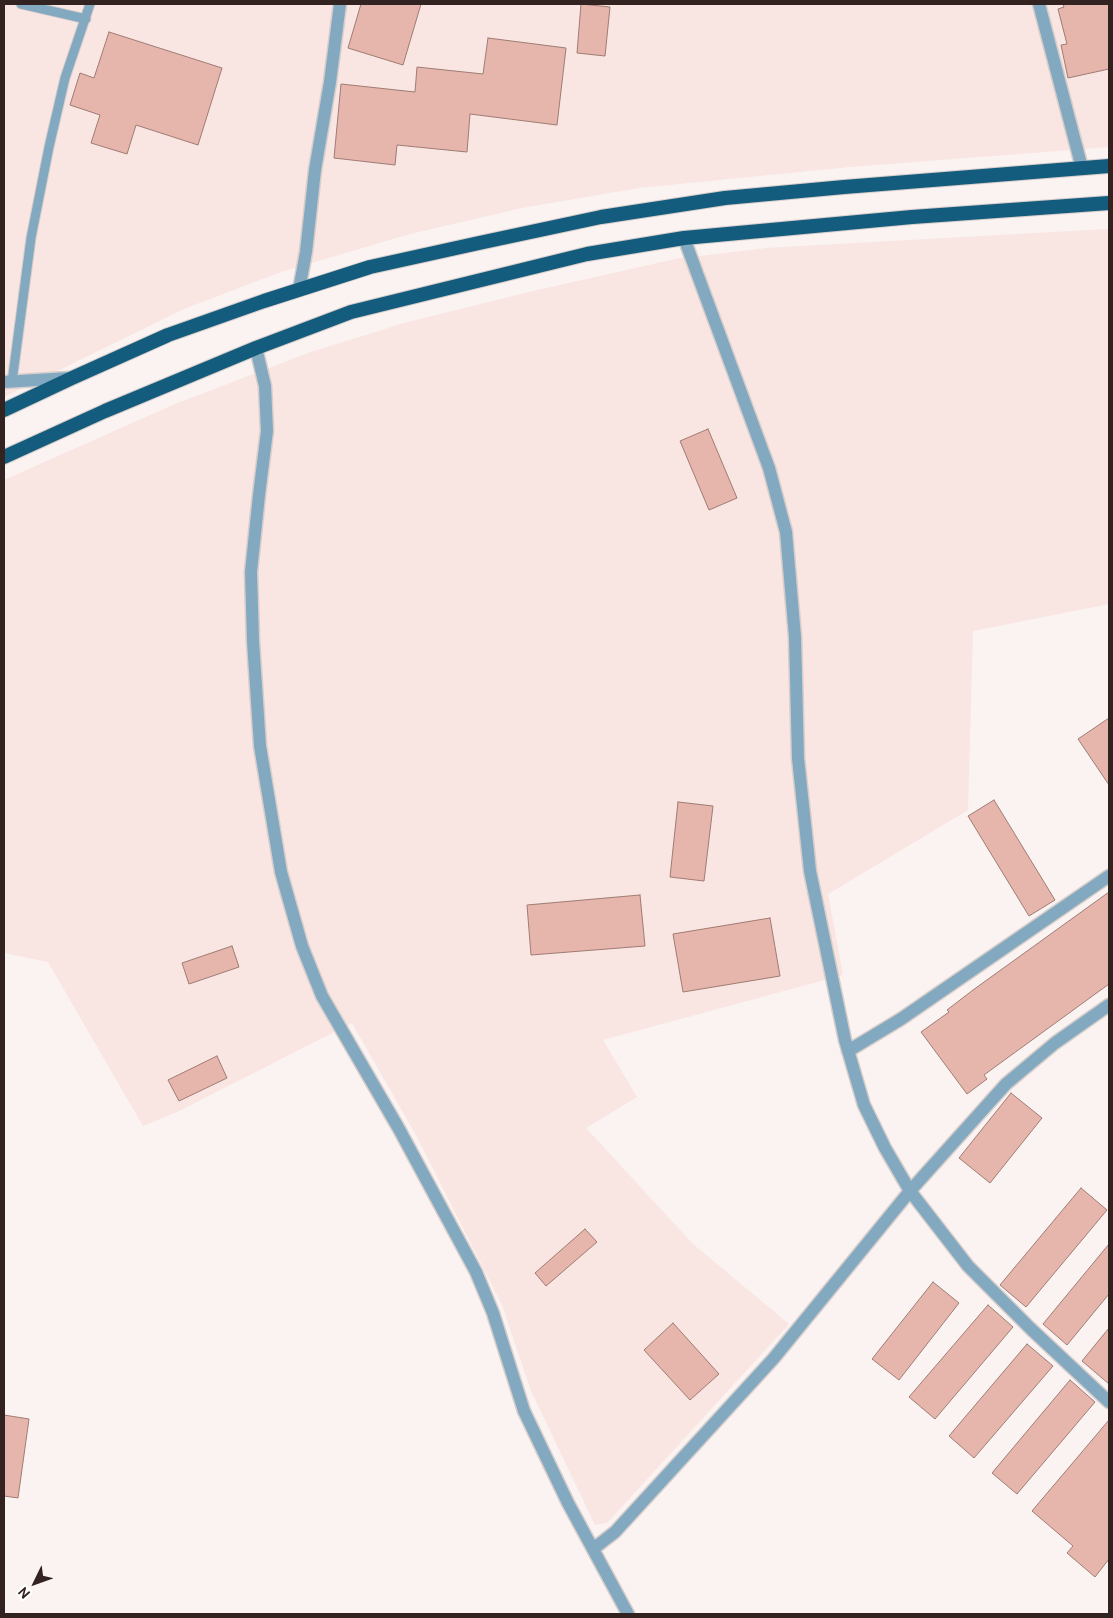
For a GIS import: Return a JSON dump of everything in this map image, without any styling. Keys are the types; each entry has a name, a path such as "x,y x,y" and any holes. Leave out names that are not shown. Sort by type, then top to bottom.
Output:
{"highway":[{"path":"4,410 168,335 370,268 497,239 620,214 745,196 1109,166"},
{"path":"4,457 256,348 361,310 587,254 684,238 912,217 1109,203"}],"street":[{"path":"299,290 306,252 315,170 330,82 340,4"},
{"path":"1040,4 1082,168"},
{"path":"684,238 769,468 786,532 795,637 798,758 810,871 848,1051 864,1105 885,1148 910,1191 968,1266 1109,1402"},
{"path":"256,348 265,386 267,431 252,572 260,746 281,872 302,946 322,996 399,1129 476,1272 492,1312 524,1411 568,1503 628,1614"},
{"path":"8,382 72,378"},
{"path":"848,1051 900,1019 1109,876"},
{"path":"593,1550 614,1532 774,1358 910,1191 1006,1084 1055,1043 1109,1004"}],"lane":[{"path":"21,4 86,19"},
{"path":"8,382 31,238 49,147 65,78 90,4"}],"shaded area":[{"path":"4,4 1109,4 1109,147 850,167 639,188 522,208 410,234 281,272 184,309 4,397"},
{"path":"1109,229 1109,604 973,631 968,810 828,894 843,975 603,1040 637,1097 586,1128 693,1244 789,1324 607,1523 595,1525 531,1391 502,1305 417,1137 352,1023 177,1112 143,1126 48,962 4,953 4,480 175,404 311,352 404,323 529,292 675,259 767,248"}],"building":[{"path":"361,4 421,4 403,65 348,48"},
{"path":"581,4 610,7 605,56 577,53"},
{"path":"1063,4 1109,4 1109,69 1068,78 1061,45 1067,44 1058,9 1064,7"},
{"path":"109,32 222,68 198,145 136,125 127,154 91,143 100,115 70,105 80,73 94,78"},
{"path":"488,38 566,48 557,125 470,114 467,152 397,145 395,165 334,158 341,84 415,92 417,67 483,74"},
{"path":"708,429 737,498 709,510 680,441"},
{"path":"1109,718 1109,785 1078,739"},
{"path":"994,800 1055,900 1029,916 968,816"},
{"path":"678,802 713,806 704,881 670,877"},
{"path":"1109,892 1109,984 984,1075 987,1079 967,1094 921,1032 949,1012 947,1010 973,990"},
{"path":"640,895 645,946 531,955 527,905"},
{"path":"770,918 780,976 683,992 673,934"},
{"path":"232,946 239,967 189,984 182,963"},
{"path":"217,1056 227,1078 179,1101 168,1080"},
{"path":"1011,1093 1042,1118 990,1183 959,1158"},
{"path":"1081,1188 1107,1210 1026,1307 1000,1285"},
{"path":"585,1229 597,1242 546,1286 535,1273"},
{"path":"1109,1244 1109,1294 1067,1345 1043,1324"},
{"path":"933,1282 959,1303 899,1380 872,1359"},
{"path":"988,1305 1013,1327 935,1419 909,1397"},
{"path":"673,1323 719,1374 690,1400 644,1350"},
{"path":"1109,1328 1109,1384 1082,1361"},
{"path":"1027,1344 1053,1366 974,1458 949,1436"},
{"path":"1070,1380 1095,1402 1017,1494 992,1473"},
{"path":"4,1415 29,1419 18,1498 4,1496"},
{"path":"1109,1420 1109,1559 1095,1577 1067,1553 1073,1546 1032,1511"}]}
